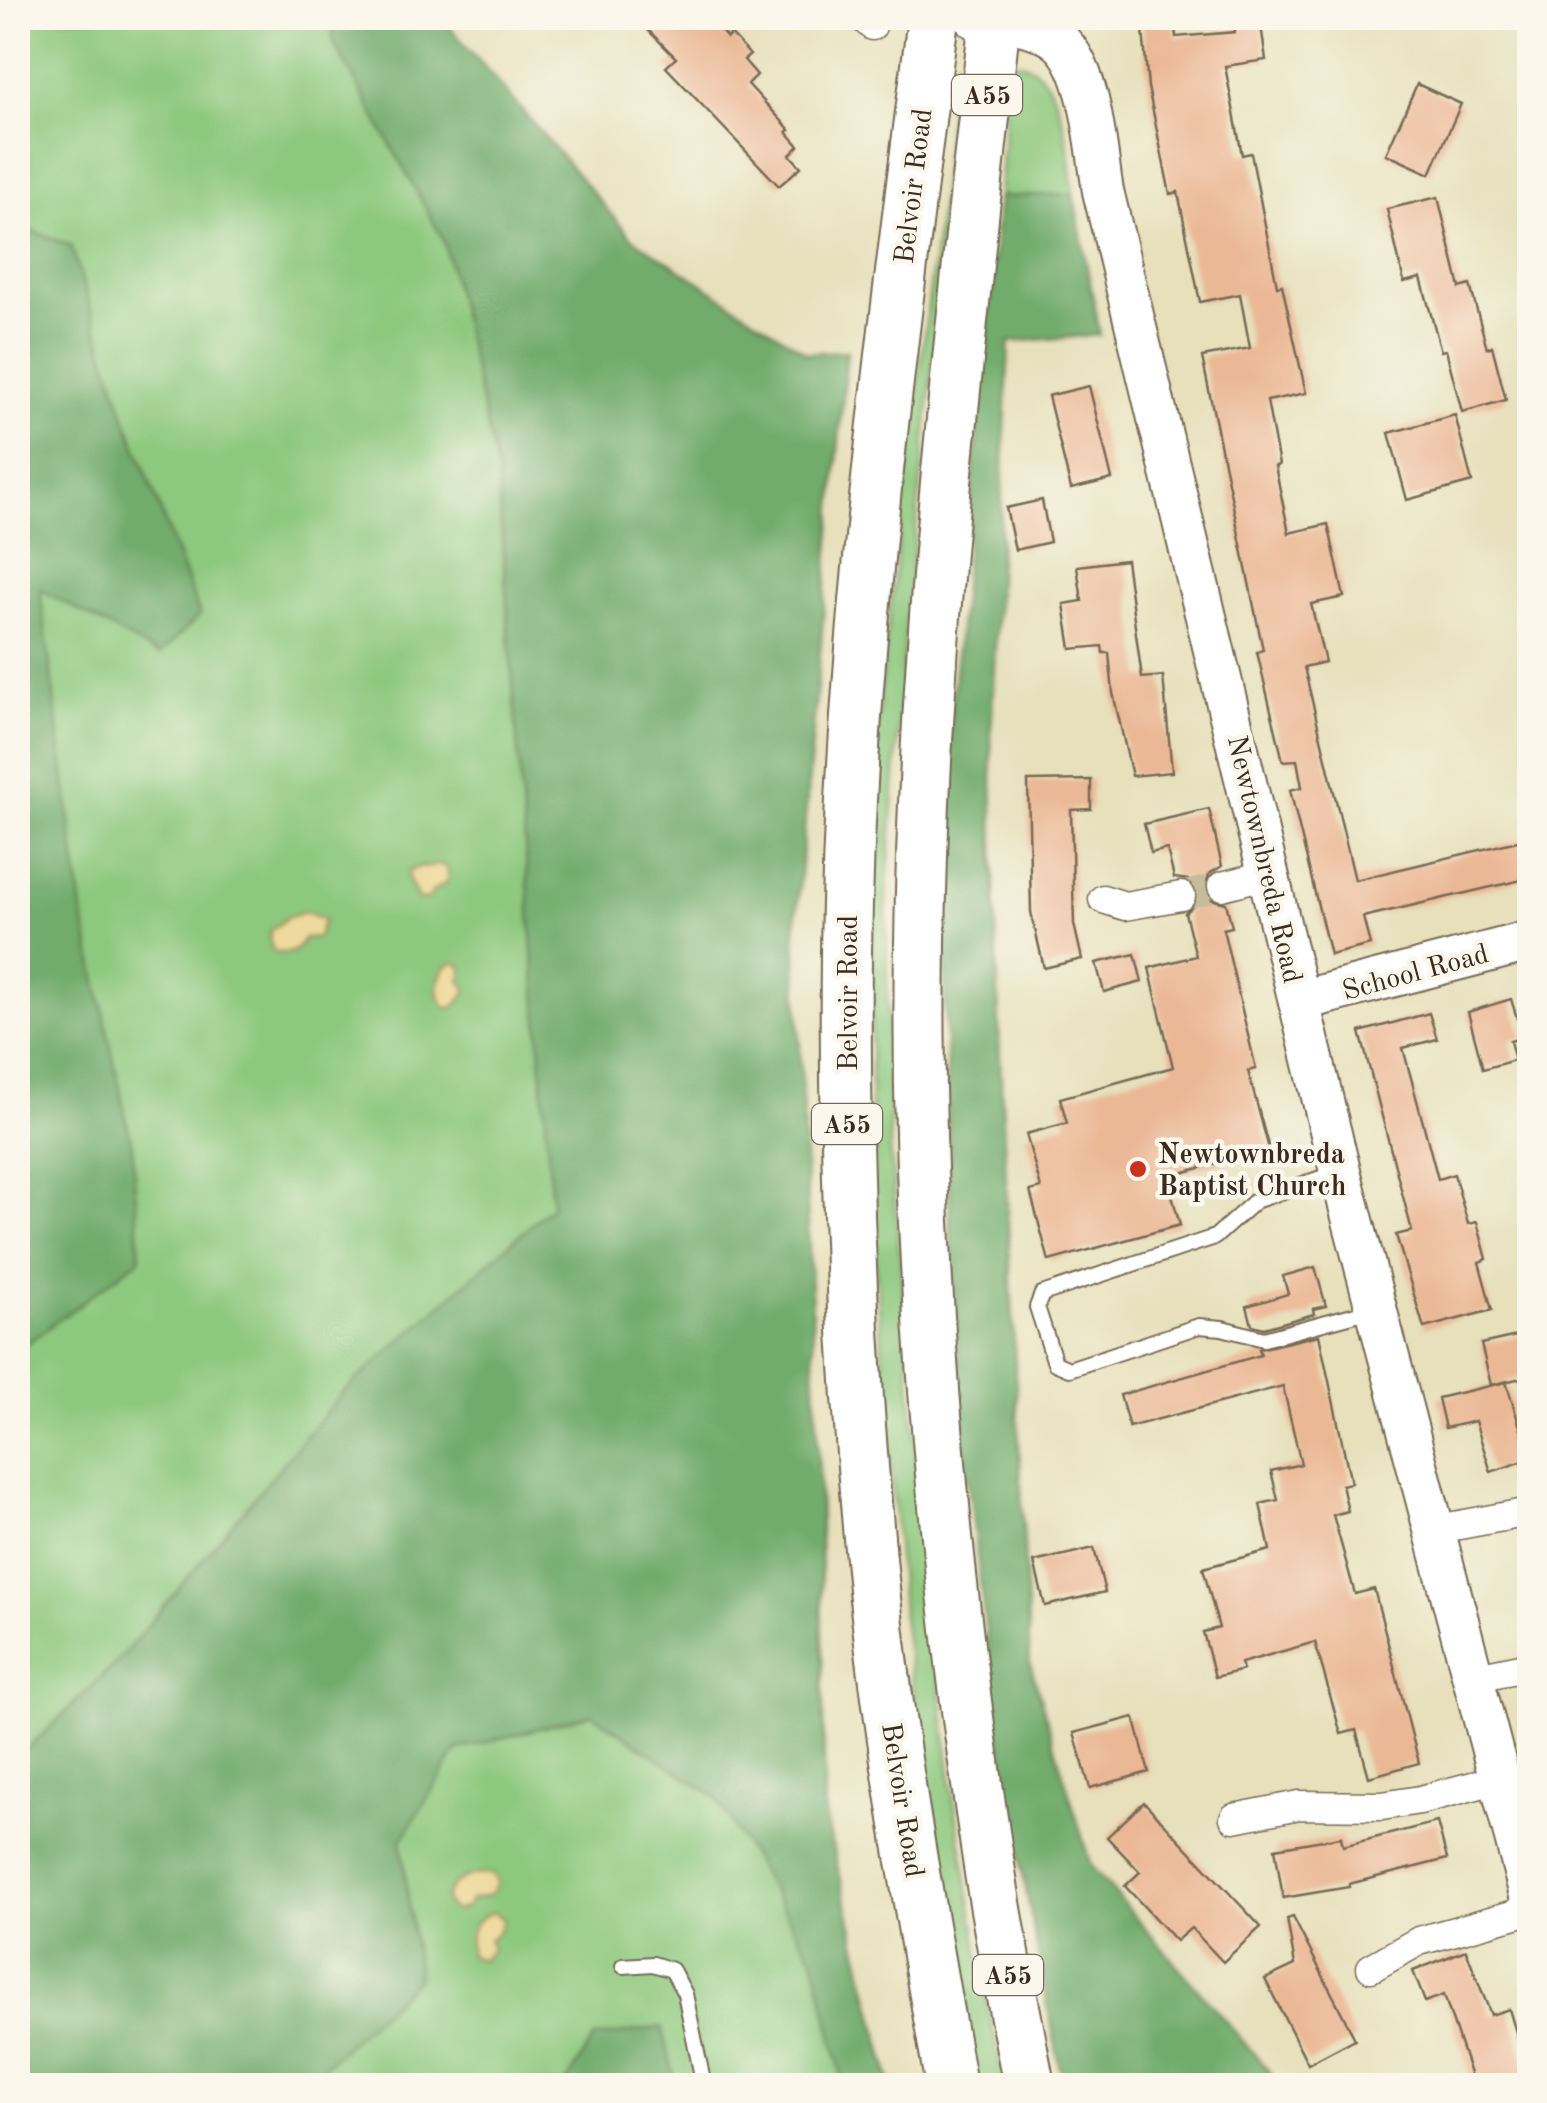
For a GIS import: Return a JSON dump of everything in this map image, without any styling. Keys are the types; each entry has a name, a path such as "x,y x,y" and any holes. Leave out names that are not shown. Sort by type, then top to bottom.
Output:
{"highway":[{"name":"Belvoir Road","path":"933,18 889,376 852,778 846,952 847,1144 872,1570 893,1731 951,2086"},
{"name":"A55","path":"988,18 937,557 925,746 920,947 922,1191 936,1436 960,1654 988,1864 1028,2086"}],"street":[{"name":"Newtownbreda Road","path":"988,18 1041,31 1068,30 1089,107 1103,192 1340,1171 1530,1895"},
{"path":"1222,886 1269,874"},
{"path":"1103,899 1125,906 1181,896"},
{"name":"School Road","path":"1300,1000 1530,940"},
{"path":"1432,1530 1530,1512"},
{"path":"1472,1678 1530,1666"},
{"path":"1234,1818 1299,1805 1382,1806 1499,1779"},
{"path":"1371,1968 1419,1941 1530,1910"}],"lane":[{"path":"1340,1171 1256,1201 1214,1237 1042,1294 1037,1307 1055,1363 1069,1368 1199,1326 1264,1339 1376,1309"},
{"path":"623,1966 653,1964 672,1970 685,1994 704,2086"}],"green space":[{"path":"18,18 410,18 648,1095 891,2085 18,2085"},
{"path":"333,18 442,18 632,238 807,353 847,351 795,933 819,1470 825,1815 891,2085 844,2085 814,1960 716,1797 592,1714 457,1750 401,1841 418,1978 304,2085 18,2085 18,1758 118,1661 340,1395 552,1206 497,471 444,241 333,41"},
{"path":"954,62 965,62 906,623 886,902 890,1146 925,1554 951,1783 986,1998 1005,2085 975,2085 944,1923 902,1609 871,1203 871,804 883,668 940,208"},
{"path":"1017,62 1033,68 1054,97 1067,138 1073,194 999,197 1009,64"},
{"path":"1073,194 1100,335 1009,342 991,736 1000,1059 1030,1664 1091,1866 1281,2085 1063,2085 1002,1764 963,1440 950,1221 945,1002 949,736 999,197"},
{"path":"18,225 71,246 124,414 200,615 159,655 40,589 82,911 132,1146 140,1259 18,1350"},
{"path":"662,2027 676,2085 565,2085 594,2038"}],"sand":[{"path":"440,864 448,869 447,882 433,891 429,899 418,900 409,871"},
{"path":"305,912 324,919 318,937 304,938 292,952 274,952 270,931 286,918"},
{"path":"450,963 458,963 464,970 460,980 467,990 459,1003 449,1009 440,999 438,986"},
{"path":"493,1874 497,1882 490,1894 455,1911 449,1907 445,1899 458,1882"},
{"path":"493,1912 503,1919 499,1931 489,1940 492,1949 482,1960 470,1956 473,1929 480,1919"}],"building":[{"path":"636,18 708,18 727,38 731,34 750,55 744,60 757,75 748,84 790,130 787,132 799,146 790,155 801,167 779,186 666,67 676,58"},
{"path":"1142,18 1174,18 1176,37 1235,32 1233,18 1260,18 1266,60 1225,66 1242,155 1251,153 1277,286 1282,285 1306,393 1267,401 1289,533 1328,524 1344,597 1311,604 1325,662 1304,667 1355,880 1530,838 1530,878 1363,917 1370,945 1330,955 1290,790 1302,787 1297,760 1283,761 1257,652 1263,650 1202,357 1250,348 1240,294 1200,302 1178,192 1170,194 1148,87"},
{"path":"1417,84 1461,104 1430,174 1386,154"},
{"path":"1438,197 1460,288 1470,285 1506,400 1462,412 1421,278 1404,282 1387,209"},
{"path":"1089,386 1112,479 1071,489 1048,396"},
{"path":"1455,415 1472,482 1407,500 1389,433"},
{"path":"1042,500 1050,542 1015,550 1006,508"},
{"path":"1126,560 1142,678 1163,676 1172,772 1132,776 1113,693 1109,653 1103,653 1102,646 1071,649 1064,604 1082,601 1077,566"},
{"path":"1091,780 1091,809 1071,810 1074,924 1082,959 1044,968 1031,912 1028,781"},
{"path":"1209,809 1222,866 1209,874 1205,889 1210,899 1226,903 1232,927 1223,929 1256,1069 1248,1071 1269,1149 1167,1177 1180,1225 1049,1261 1030,1191 1041,1188 1026,1134 1067,1123 1060,1098 1173,1067 1149,968 1196,956 1185,913 1197,903 1198,894 1188,880 1174,878 1167,849 1151,853 1144,824"},
{"path":"1135,954 1142,982 1104,992 1096,963"},
{"path":"1511,999 1523,1038 1510,1041 1515,1060 1483,1069 1468,1012"},
{"path":"1429,1013 1437,1039 1403,1048 1438,1179 1454,1174 1468,1224 1477,1222 1487,1259 1479,1262 1492,1310 1424,1328 1396,1235 1412,1231 1360,1032"},
{"path":"1315,1267 1326,1306 1313,1309 1314,1314 1264,1328 1252,1325 1247,1306 1288,1294 1283,1276"},
{"path":"1319,1335 1351,1483 1342,1485 1348,1511 1333,1515 1355,1594 1374,1589 1419,1763 1369,1777 1356,1730 1341,1734 1315,1642 1241,1663 1243,1670 1215,1677 1203,1632 1219,1628 1203,1568 1270,1550 1260,1504 1278,1500 1271,1471 1301,1464 1283,1386 1129,1427 1120,1395 1261,1355 1259,1349"},
{"path":"1521,1335 1530,1376 1491,1385 1481,1344"},
{"path":"1506,1382 1530,1459 1491,1472 1475,1421 1445,1428 1438,1398"},
{"path":"1094,1548 1105,1592 1045,1606 1034,1562"},
{"path":"1134,1717 1149,1772 1090,1788 1074,1733"},
{"path":"1144,1802 1261,1927 1223,1962 1191,1928 1176,1941 1125,1886 1140,1872 1107,1837"},
{"path":"1437,1822 1447,1859 1349,1887 1283,1898 1275,1848 1341,1837 1343,1846"},
{"path":"1293,1917 1355,2039 1308,2064 1265,1979 1295,1965 1287,1919"},
{"path":"1466,1950 1491,2015 1509,2009 1530,2079 1509,2086 1474,2086 1444,1995 1425,2002 1413,1971"}],"tunnel":[{"path":"1181,896 1222,886"}],"place":[{"name":"Newtownbreda Baptist Church","path":"1138,1169"}]}
